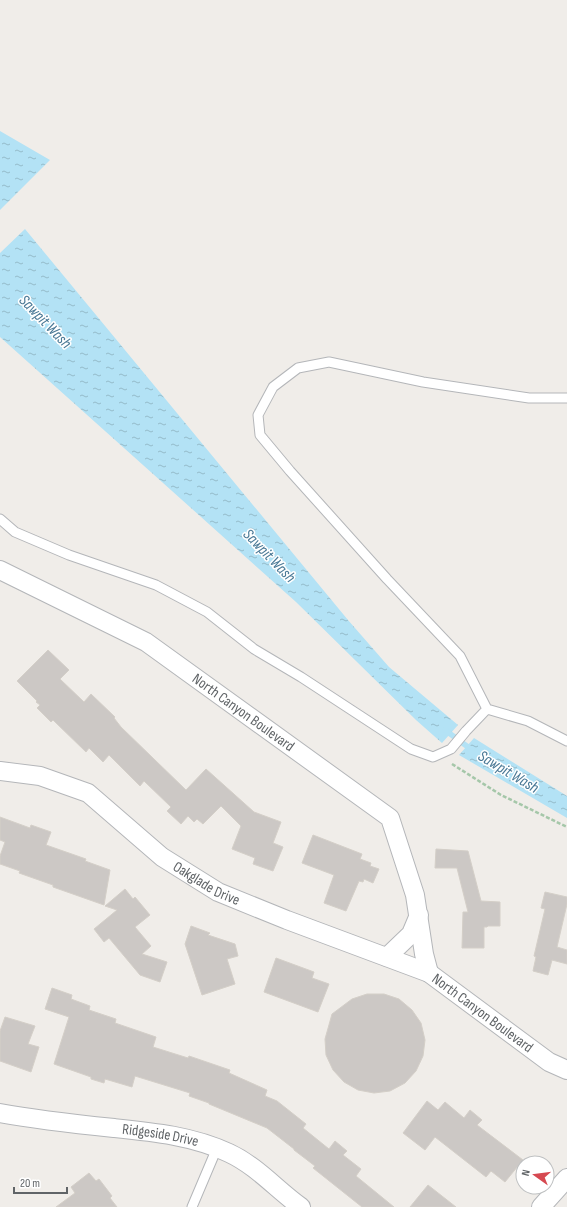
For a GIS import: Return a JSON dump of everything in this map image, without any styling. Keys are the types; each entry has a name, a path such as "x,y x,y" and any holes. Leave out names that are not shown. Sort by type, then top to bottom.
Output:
{"street":[{"name":"North Canyon Boulevard","path":"0,570 146,642 390,818 415,894 424,954 430,973 549,1062 567,1070"},
{"name":"Oakglade Drive","path":"0,771 40,776 88,793 162,857 218,892 287,920 430,973"},
{"path":"387,957 410,934 419,915"},
{"name":"Ridgeside Drive","path":"0,1113 28,1118 170,1134 204,1143 230,1153 254,1168 295,1205"},
{"path":"541,1207 567,1178"}],"lane":[{"path":"567,398 529,398 423,382 329,362 298,368 272,387 258,414 260,435 290,471 387,579 460,656 487,709 528,721 567,741"},
{"path":"0,519 15,532 69,555 156,585 207,612 254,649 301,677 410,749 433,757 451,749 487,709"},
{"path":"192,1207 217,1148"}],"path":[{"path":"433,757 454,764 501,795 567,827"}],"water":[{"path":"0,131 50,160 0,210"},
{"path":"25,229 348,620 389,667 458,725 442,743 416,720 296,602 0,337 0,253"},
{"path":"474,738 567,796 567,818 459,755"}],"building":[{"path":"48,650 69,670 60,679 84,702 91,694 115,717 114,718 121,727 186,790 206,769 254,812 281,822 273,843 283,847 273,871 253,864 255,858 232,849 241,826 221,806 203,824 197,819 194,822 188,816 181,824 167,811 171,807 144,781 140,786 109,755 103,762 89,748 86,752 53,720 51,722 37,708 40,705 36,702 37,701 17,681"},
{"path":"0,817 30,828 31,825 51,832 46,845 86,859 85,861 110,870 104,905 53,887 53,885 19,873 20,871 0,864 0,856 5,842 0,840"},
{"path":"313,835 362,854 360,859 371,863 370,866 379,869 373,883 364,879 363,882 359,881 346,911 324,903 334,875 302,863"},
{"path":"436,849 468,851 481,901 500,902 500,926 484,927 484,948 462,948 463,912 468,912 457,868 435,868"},
{"path":"125,889 133,899 135,897 150,915 135,927 151,946 142,954 167,962 160,982 140,975 109,938 104,942 94,929 117,910 105,906"},
{"path":"545,892 567,897 567,904 557,947 567,950 567,964 552,960 548,975 533,971 536,957 534,956 545,909 541,908"},
{"path":"191,926 210,933 208,935 235,944 238,956 227,959 235,984 202,995 185,944"},
{"path":"276,958 314,972 312,978 329,984 318,1012 264,992"},
{"path":"52,988 72,995 71,999 90,1006 89,1010 116,1019 115,1023 156,1037 153,1047 188,1058 189,1056 230,1070 229,1073 267,1090 265,1096 277,1101 306,1124 303,1128 329,1149 335,1141 347,1151 343,1155 361,1169 356,1176 394,1207 362,1207 313,1168 315,1166 267,1128 189,1096 190,1093 135,1076 132,1087 105,1079 104,1083 54,1064 69,1017 45,1009"},
{"path":"367,994 384,994 399,999 412,1010 421,1023 425,1040 423,1056 416,1071 405,1083 390,1091 374,1093 358,1090 344,1082 333,1070 326,1055 325,1039 332,1014 352,999"},
{"path":"5,1017 35,1026 28,1044 39,1047 31,1072 0,1061 0,1031"},
{"path":"427,1101 438,1110 445,1102 464,1118 470,1110 482,1120 477,1125 516,1155 515,1155 515,1170 505,1182 491,1171 486,1177 435,1137 425,1150 403,1133"},
{"path":"89,1173 96,1181 99,1179 112,1196 110,1198 117,1207 56,1207 75,1193 71,1187"},
{"path":"428,1185 456,1207 410,1207"}],"waterway":[{"name":"Sawpit Wash","path":"445,730 472,750"}]}
